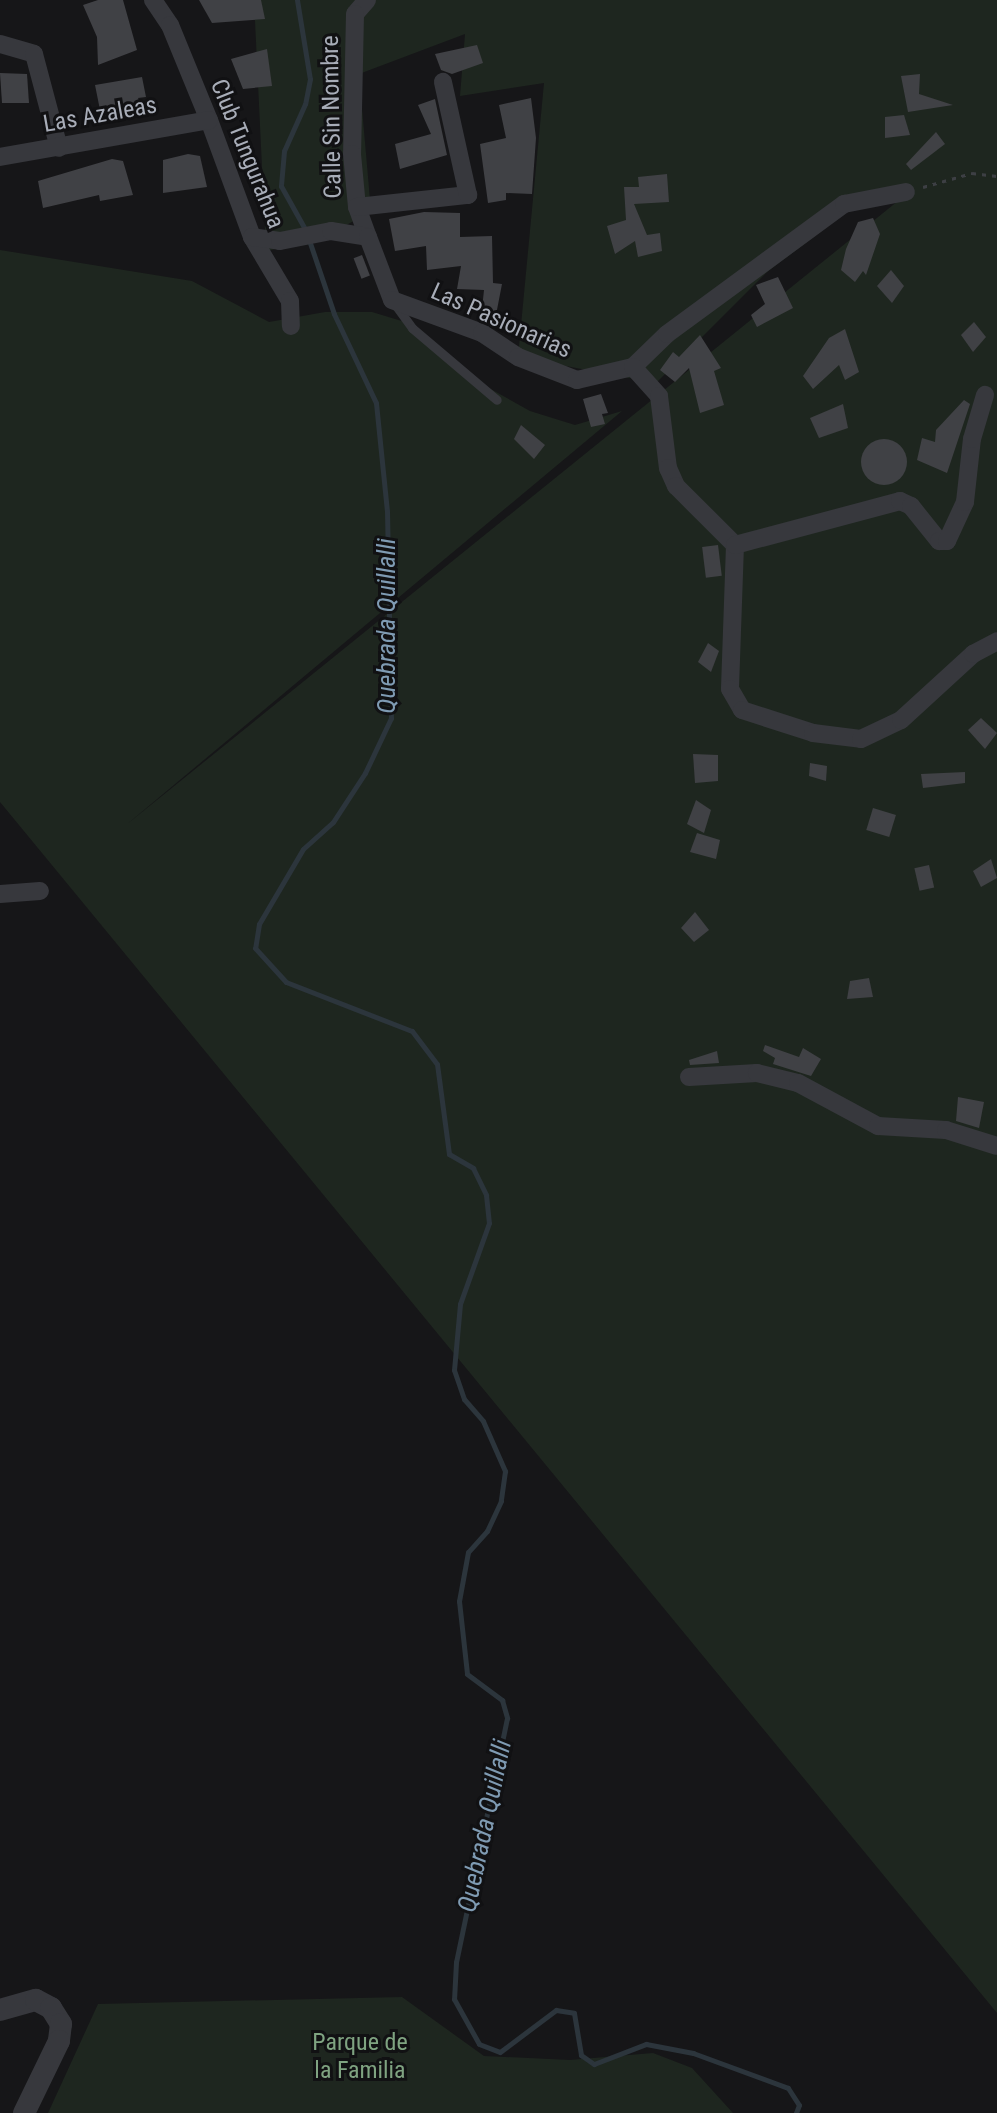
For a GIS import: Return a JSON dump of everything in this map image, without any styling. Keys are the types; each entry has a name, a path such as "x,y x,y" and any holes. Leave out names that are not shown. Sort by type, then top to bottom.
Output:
{"street":[{"name":"Club Tungurahua","path":"153,0 170,25 252,237 290,301 291,326"},
{"name":"Calle Sin Nombre","path":"252,237 280,241 331,231 368,237 357,207 352,154 355,14 367,0"},
{"path":"0,44 34,54 59,148"},
{"path":"357,207 468,195 443,82"},
{"name":"Las Azaleas","path":"0,157 209,120"},
{"path":"906,192 844,204 667,334 633,367 659,396 668,468 676,486 735,545 730,689 742,710 813,733 861,739 901,720 973,654 997,641"},
{"name":"Las Pasionarias","path":"368,237 392,300 482,333 518,357 577,380 633,367"},
{"path":"735,545 900,501 911,506 939,541 947,541 956,532 965,502 972,439 985,395"},
{"path":"0,894 40,891"},
{"path":"689,1077 757,1073 798,1083 878,1126 946,1130 997,1146"},
{"path":"0,2010 36,2000 51,2008 61,2024 59,2041 24,2113"}],"lane":[{"path":"392,300 412,328 497,400"}],"path":[{"path":"906,192 972,173 997,176"}],"green space":[{"path":"254,0 997,0 997,2013 0,802 0,250 192,281 269,322 325,312 372,312 405,322 478,382 530,411 575,425 622,411 126,825 914,188 866,198 767,272 656,383 518,357 544,83 460,96 465,34 359,74 371,211 322,239 266,251"},
{"name":"Parque de la Familia","path":"402,1997 484,2056 570,2060 653,2053 692,2068 733,2113 48,2113 98,2004"}],"building":[{"path":"98,0 123,0 137,50 98,65 97,37 83,5"},
{"path":"199,0 261,0 265,19 212,23"},
{"path":"477,45 483,63 452,74 441,70 435,54"},
{"path":"267,49 272,86 243,89 231,59"},
{"path":"0,73 27,74 29,103 2,103"},
{"path":"920,74 919,94 953,105 908,112 901,76"},
{"path":"142,77 146,97 138,98 144,110 102,120 95,85"},
{"path":"531,98 536,138 532,194 506,193 506,200 488,203 480,144 506,138 499,105"},
{"path":"435,99 447,155 400,169 395,144 431,134 418,105"},
{"path":"904,115 910,135 885,138 885,117"},
{"path":"936,132 945,144 911,170 906,164"},
{"path":"188,154 200,156 207,187 163,193 163,160"},
{"path":"112,159 123,161 133,195 100,201 99,195 43,208 38,181"},
{"path":"667,174 669,202 634,204 647,235 660,233 662,251 638,257 635,241 615,254 607,226 626,220 624,187 639,187 638,177"},
{"path":"424,212 460,213 460,237 492,236 493,283 502,284 496,315 482,309 484,290 457,289 461,266 427,270 426,246 395,251 389,219"},
{"path":"873,218 880,234 866,275 863,271 855,282 841,270 846,249 858,222"},
{"path":"362,255 370,276 361,279 354,258"},
{"path":"891,270 904,286 892,303 877,286"},
{"path":"778,277 793,308 757,327 751,315 765,304 756,285"},
{"path":"974,322 986,337 973,352 961,335"},
{"path":"845,329 859,372 845,380 839,365 813,389 803,376 829,338"},
{"path":"700,335 721,368 714,371 724,405 700,413 689,368 675,382 660,370 673,352 679,357"},
{"path":"601,394 608,413 602,414 605,424 591,427 583,399"},
{"path":"964,400 970,404 947,473 917,460 922,438 935,442 936,430"},
{"path":"843,404 848,428 819,438 810,418"},
{"path":"521,425 545,445 534,459 514,439"},
{"path":"884,439 900,446 907,462 900,478 884,485 868,478 861,462 868,446"},
{"path":"718,545 722,576 706,578 702,547"},
{"path":"708,643 719,651 711,672 698,662"},
{"path":"981,718 997,733 985,749 968,730"},
{"path":"693,754 718,755 718,781 695,783"},
{"path":"810,763 827,766 826,781 809,776"},
{"path":"965,772 965,783 923,788 921,774"},
{"path":"696,800 711,810 704,833 687,824"},
{"path":"873,808 896,815 889,837 866,830"},
{"path":"697,833 720,840 716,859 690,852"},
{"path":"991,859 997,878 981,887 973,871"},
{"path":"929,865 934,887 920,891 914,868"},
{"path":"695,912 709,930 694,942 681,928"},
{"path":"869,978 873,997 847,999 850,981"},
{"path":"765,1045 799,1057 803,1048 821,1059 811,1076 773,1064 775,1058 763,1051"},
{"path":"717,1051 719,1063 690,1065 689,1060"},
{"path":"958,1097 984,1102 979,1128 956,1121"}],"waterway":[{"name":"Quebrada Quillalli","path":"297,0 310,79 305,104 284,151 281,186 306,231"},
{"name":"Quebrada Quillalli","path":"309,240 334,314 376,403 387,511 391,718 365,773 333,822 303,849 259,924 255,948 286,982 412,1031 437,1064 449,1154 473,1168 486,1195 489,1223 460,1304 454,1370 464,1399 483,1421 505,1471 501,1501 487,1531 468,1552 459,1601 467,1674 502,1700 507,1718 456,1962 454,1999 479,2044 500,2052 556,2010 574,2013 581,2055 594,2064 646,2044 693,2053 788,2088 799,2105 796,2113"}]}
